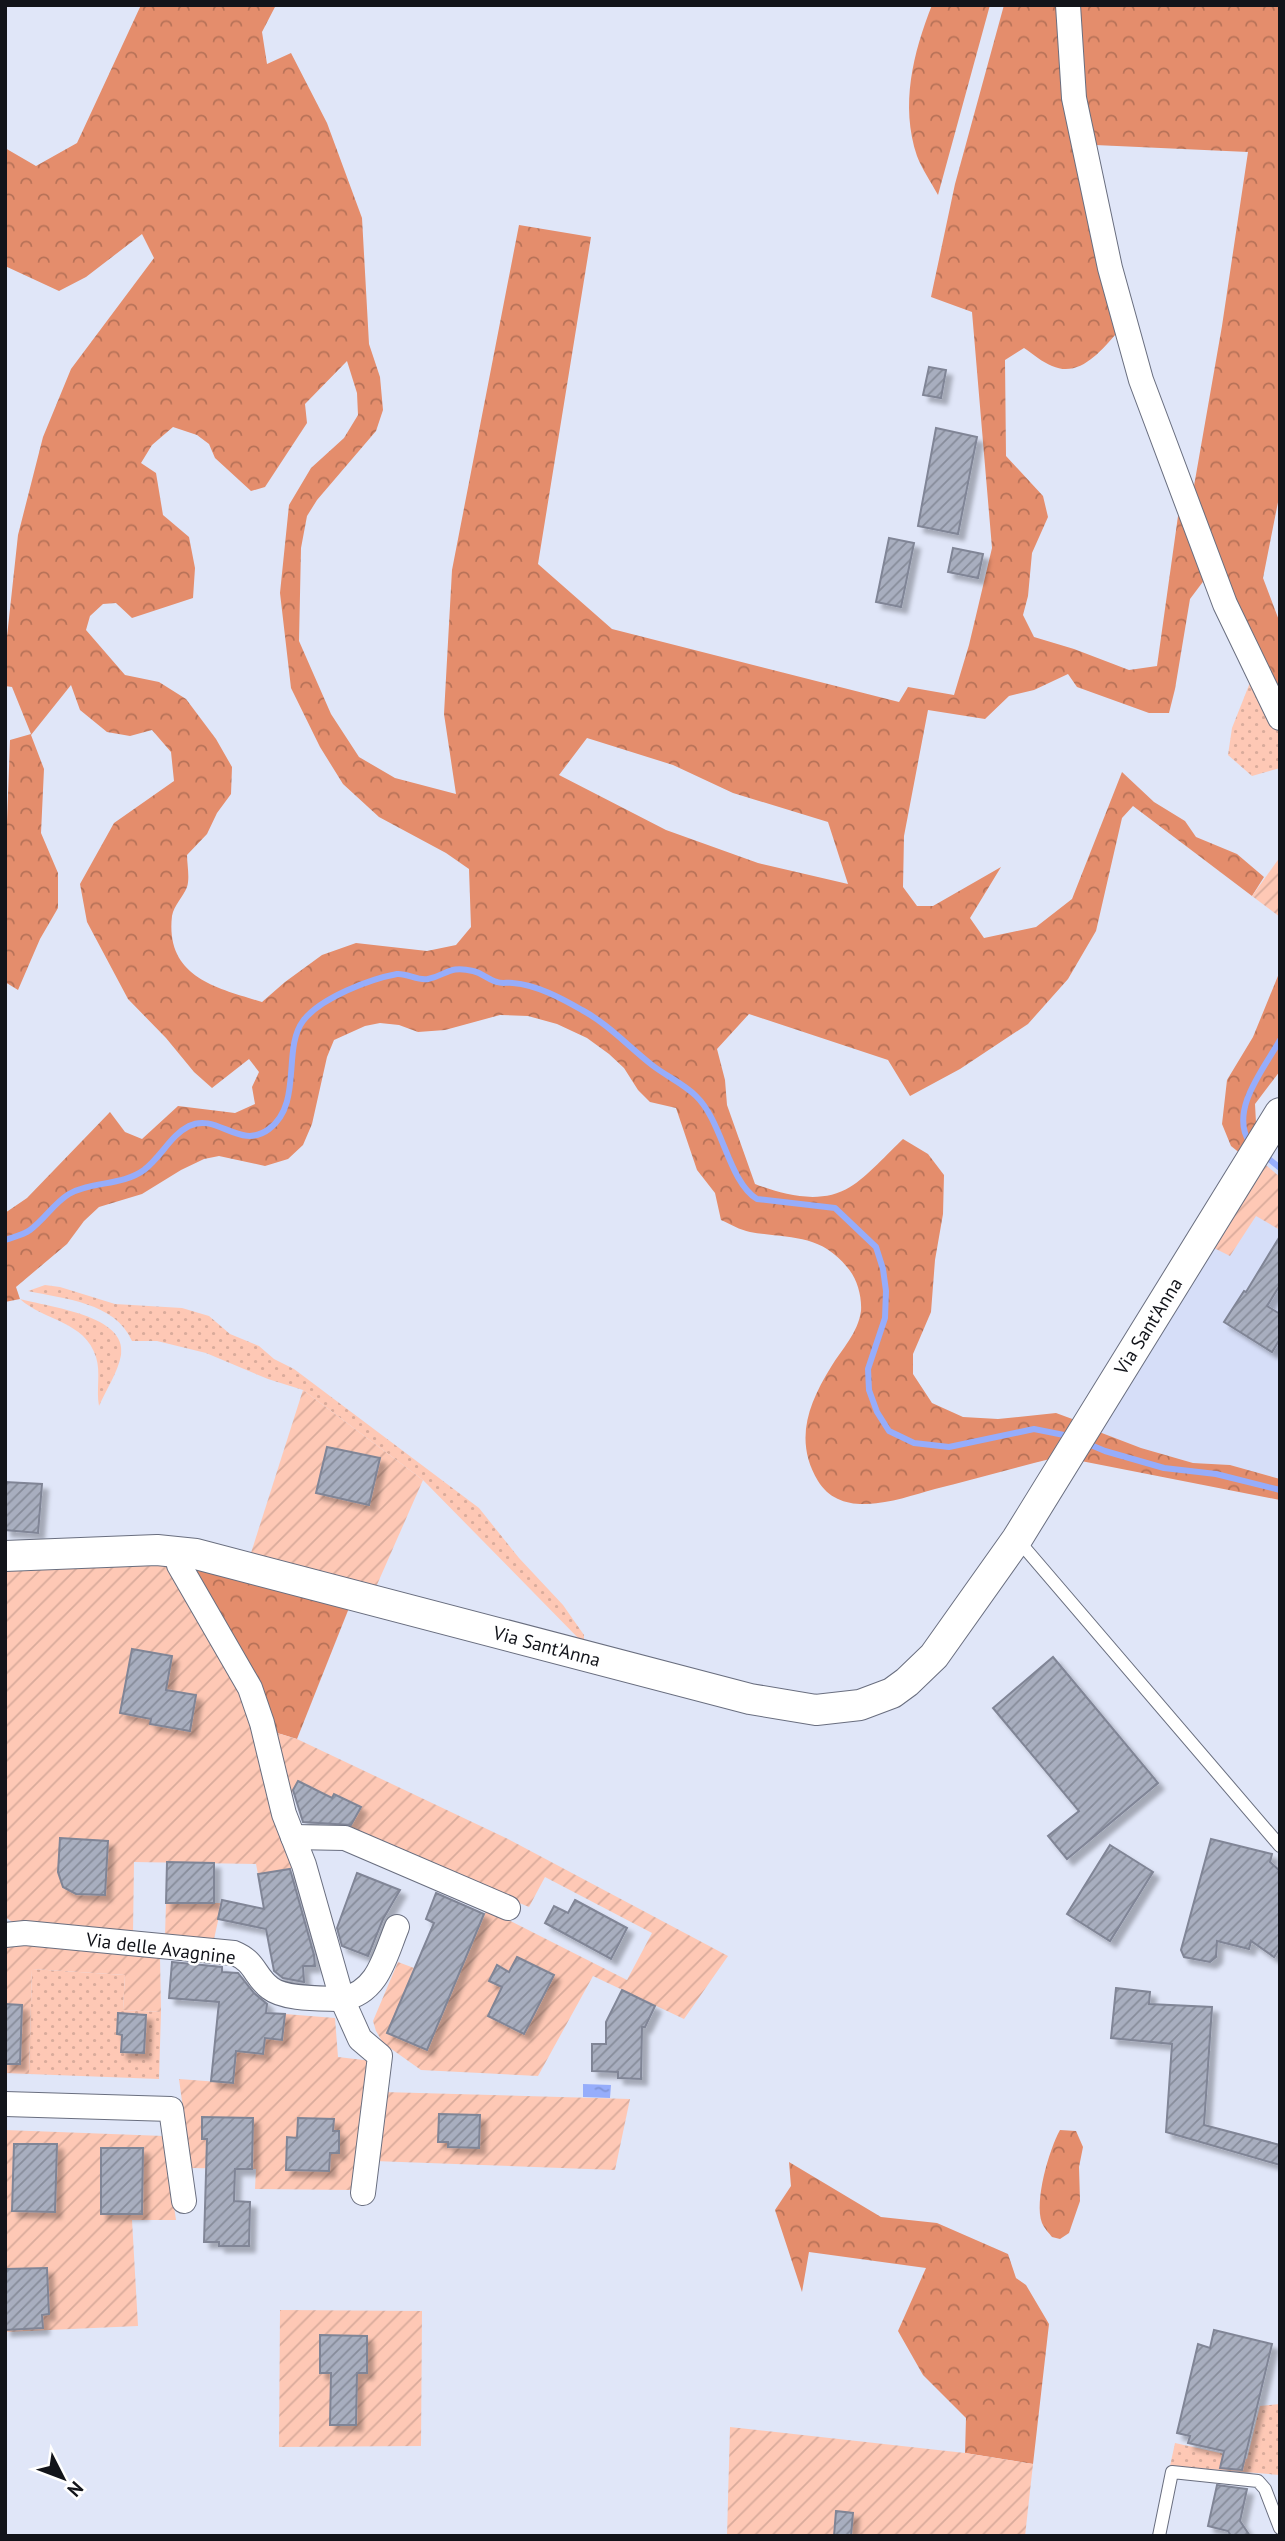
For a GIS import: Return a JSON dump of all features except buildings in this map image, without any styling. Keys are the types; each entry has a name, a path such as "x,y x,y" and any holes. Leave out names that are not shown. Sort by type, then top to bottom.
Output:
{"street":[{"path":"1068,5 1074,98 1079,125 1110,268 1141,380 1225,604 1280,718"},
{"name":"Via Sant'Anna","path":"5,1556 99,1551 176,1551 233,1562 788,1707 816,1710 860,1705 892,1693 907,1682 944,1644 1017,1539 1280,1113"},
{"path":"176,1551 179,1565 250,1688 262,1723 284,1814 304,1865 342,1999 360,2039 380,2056 363,2193"},
{"path":"293,1838 345,1838 508,1908"},
{"path":"342,1999 353,1997 371,1985 397,1927"},
{"name":"Via delle Avagnine","path":"5,1935 25,1933 234,1954 250,1962 265,1983 277,1992 342,1999"},
{"path":"5,2104 171,2109 184,2201"}],"lane":[{"path":"1017,1539 1280,1846"},
{"path":"1159,2536 1172,2472 1258,2481 1265,2489 1280,2532"}],"shaded area":[{"path":"1251,680 1280,733 1280,768 1252,776 1228,755 1232,728"},
{"path":"1280,857 1280,917 1252,896"},
{"path":"1280,1129 1280,1479 1230,1465 1193,1463 1141,1448 1094,1430"},
{"path":"1260,1160 1280,1177 1280,1230 1256,1216 1230,1256 1208,1245"},
{"path":"45,1285 115,1304 182,1308 209,1316 230,1334 259,1346 274,1359 294,1369 479,1508 519,1558 563,1605 584,1635 584,1644 423,1480 303,1390 268,1379 206,1353 157,1341 132,1341 114,1318 101,1310 72,1300 28,1291"},
{"path":"20,1299 84,1315 112,1330 120,1341 121,1355 99,1406 97,1363 91,1345 73,1329"},
{"path":"303,1390 423,1480 376,1587 251,1553"},
{"path":"168,1564 247,1704 294,1868 258,1874 256,1864 134,1862 133,1933 14,1923 5,1917 5,1569"},
{"path":"274,1732 297,1739 508,1839 728,1956 684,2019 593,1976 538,2076 421,2070 383,2043 373,2021 398,1962 414,1968 387,2033 427,2050 487,1909 627,1980 652,1933 545,1877 529,1907 347,1832 360,1808 334,1794 332,1798 298,1781 289,1799"},
{"path":"166,1903 222,1903 214,1939 165,1936"},
{"path":"11,1944 160,1956 161,2012 123,2010 125,1975 32,1969 29,2074 5,2073 5,1946"},
{"path":"32,1969 125,1975 123,2010 161,2012 159,2079 29,2074"},
{"path":"285,2014 335,2018 338,2057 372,2061 356,2190 255,2189 256,2169 191,2168 179,2079 232,2083 236,2051 263,2054 265,2038 282,2039"},
{"path":"383,2092 630,2099 615,2170 374,2161"},
{"path":"5,2130 164,2136 176,2220 132,2220 138,2326 5,2332"},
{"path":"280,2310 422,2311 421,2446 279,2447"},
{"path":"1280,2404 1280,2475 1170,2466 1175,2443 1247,2459 1260,2406"},
{"path":"730,2427 965,2453 1033,2464 1025,2536 727,2536"}],"green space":[{"path":"141,5 276,5 262,32 267,64 291,53 327,123 362,218 369,344 380,377 383,410 376,431 317,500 307,516 301,548 299,641 331,714 359,757 395,778 456,794 444,714 452,570 519,225 591,237 538,564 612,629 899,702 908,687 954,695 992,548 972,312 931,297 955,184 1004,5 1057,5 1116,334 1088,361 1071,369 1052,366 1024,348 1005,360 1006,456 1043,496 1048,517 1032,553 1028,596 1023,615 1034,637 1129,670 1157,666 1179,509 1205,579 1190,599 1169,713 1149,713 1077,687 1068,674 1034,690 1009,696 985,719 928,710 904,836 903,887 917,906 933,906 1001,867 970,918 984,938 1036,927 1072,899 1122,772 1154,802 1185,821 1196,837 1237,854 1264,877 1252,896 1133,806 1122,818 1096,931 1068,979 1028,1024 960,1069 910,1096 888,1060 749,1014 717,1049 725,1080 727,1105 755,1184 790,1195 827,1196 857,1183 903,1139 928,1154 944,1175 943,1214 935,1260 931,1312 913,1354 913,1374 932,1403 963,1417 998,1419 1056,1413 1075,1420 1054,1458 885,1502 868,1504 839,1500 822,1487 807,1452 807,1423 810,1409 823,1381 853,1334 859,1319 860,1293 851,1271 826,1248 814,1243 750,1232 721,1220 715,1193 697,1170 676,1108 650,1102 638,1090 624,1068 587,1038 557,1024 528,1016 500,1015 445,1030 418,1032 399,1025 380,1023 365,1026 334,1040 327,1057 312,1124 303,1145 288,1159 265,1166 219,1156 204,1159 142,1194 99,1207 84,1221 67,1244 16,1287 20,1299 5,1302 5,1213 27,1198 110,1112 125,1132 142,1139 178,1106 235,1113 255,1104 252,1087 259,1072 249,1059 212,1088 194,1072 128,999 87,922 80,884 114,823 174,781 171,752 152,730 130,736 107,732 80,710 71,685 31,735 44,769 41,833 58,873 58,908 40,939 18,990 5,982 5,878 10,740 31,734 12,687 5,686 5,655 18,535 43,437 71,369 154,258 142,234 86,277 59,291 5,266 5,148 36,166 77,143","holes":["347,361 357,393 358,415 344,438 311,468 289,505 280,593 291,688 320,747 343,784 379,817 446,853 469,869 471,927 456,945 427,951 356,943 322,955 262,1002 211,985 197,977 185,966 172,937 173,912 188,883 187,855 207,834 217,813 231,794 232,767 216,739 186,699 159,682 125,675 86,630 90,616 103,604 116,603 132,618 193,598 195,568 189,537 163,515 156,473 141,463 152,445 173,427 197,435 209,444 215,458 251,491 265,487 307,423 305,404","587,738 673,765 733,793 828,822 848,884 758,863 666,830 559,775"]},
{"path":"932,5 990,5 938,195 917,156 909,118 914,60"},
{"path":"1078,5 1280,5 1280,492 1263,578 1280,623 1280,700 1221,570 1194,486 1222,326 1248,152 1095,145 1083,88"},
{"path":"1280,971 1280,1071 1255,1104 1256,1123 1241,1154 1231,1146 1222,1124 1227,1080 1253,1037"},
{"path":"1094,1430 1141,1448 1193,1463 1230,1465 1280,1479 1280,1500 1076,1460"},
{"path":"191,1566 349,1608 297,1739 274,1732"},
{"path":"1060,2130 1076,2131 1083,2147 1079,2167 1080,2201 1069,2233 1060,2239 1052,2237 1043,2225 1040,2202 1047,2162"},
{"path":"789,2162 881,2217 937,2223 1008,2254 1016,2278 1026,2285 1049,2324 1033,2464 965,2453 966,2418 923,2375 898,2331 926,2268 809,2252 802,2292 775,2210 791,2186"}],"water":[{"path":"583,2084 611,2085 610,2098 583,2097"}],"waterway":[{"path":"5,1240 30,1230 69,1194 87,1187 126,1179 144,1170 189,1126 209,1124 248,1136 258,1135 269,1129 286,1106 297,1033 303,1021 333,997 373,980 397,974 424,979 465,969 499,983 522,984 540,989 592,1016 652,1065 696,1096 713,1121 739,1179 757,1199 835,1208 876,1247 886,1291 885,1318 868,1369 869,1390 877,1412 889,1431 914,1443 949,1447 1034,1429 1069,1436"},
{"path":"1250,1143 1244,1130 1246,1103 1258,1076 1280,1040"},
{"path":"1263,1154 1280,1168"},
{"path":"1086,1443 1164,1468 1216,1474 1280,1490"}]}
